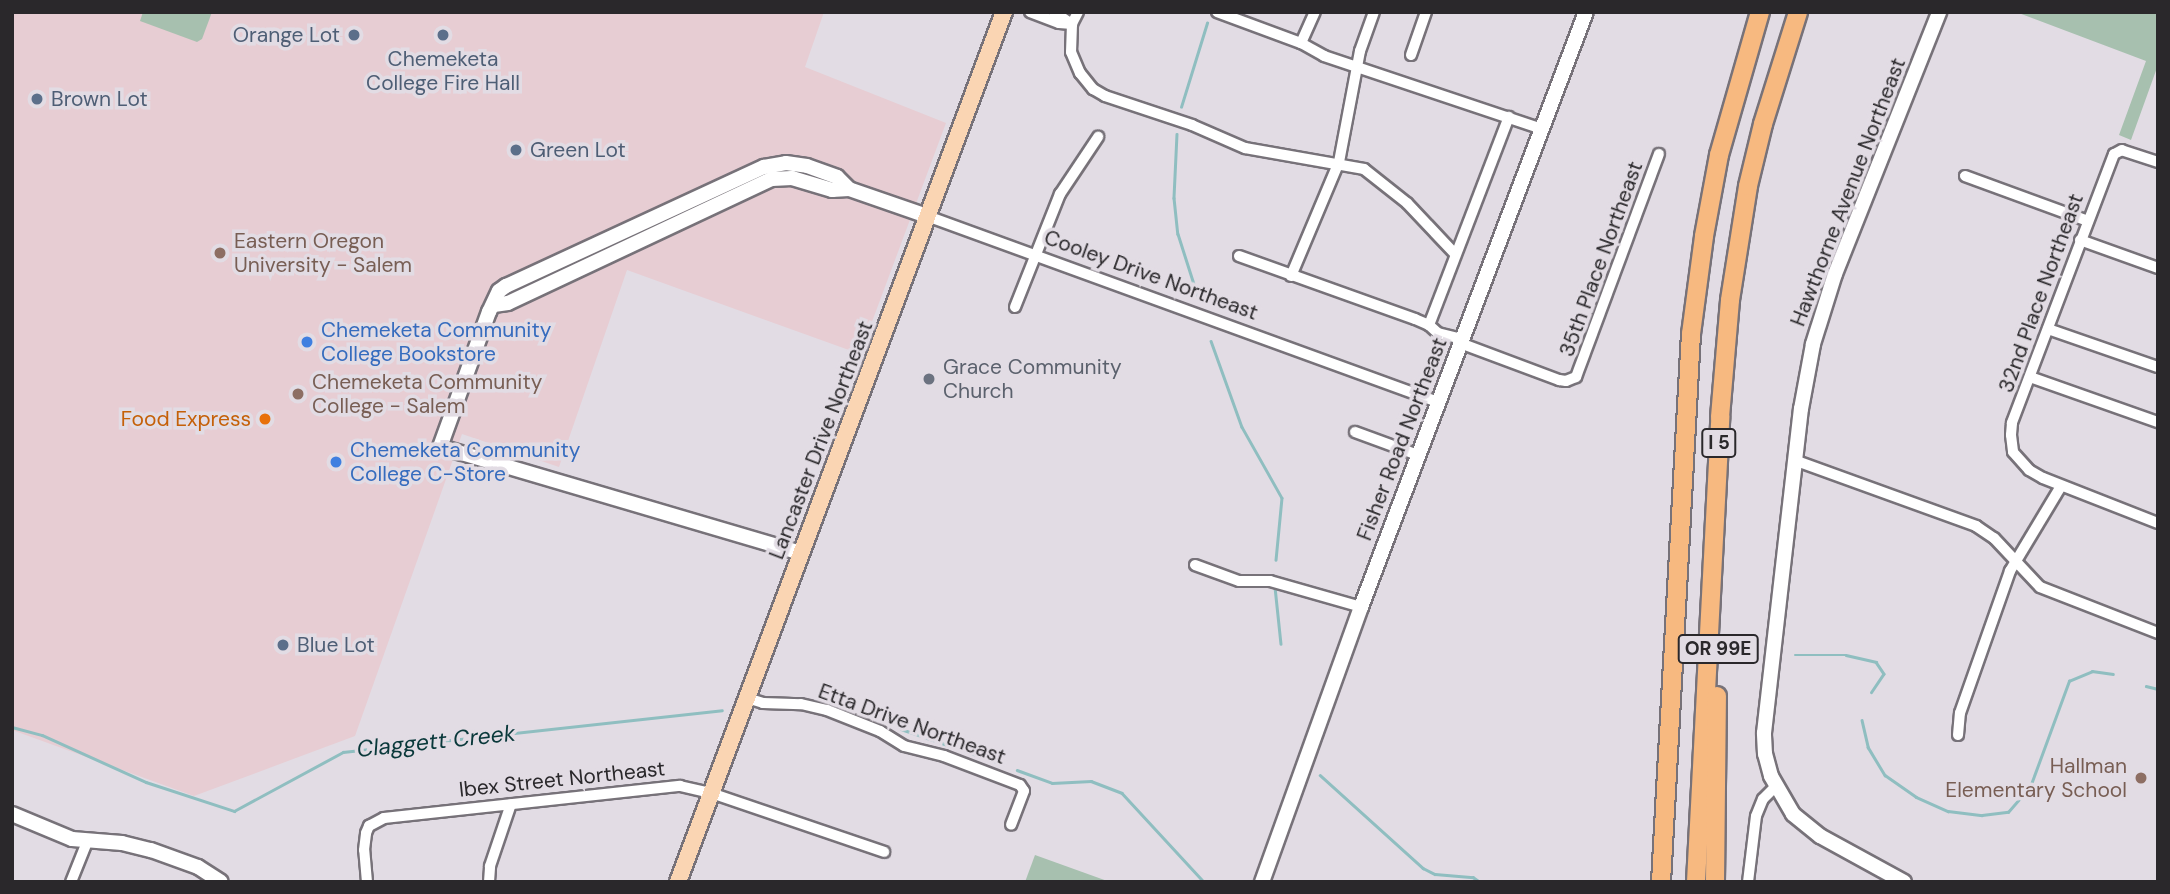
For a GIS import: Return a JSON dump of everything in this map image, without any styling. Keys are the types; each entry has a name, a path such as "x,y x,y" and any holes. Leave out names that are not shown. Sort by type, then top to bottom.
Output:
{"highway":[{"name":"I 5","path":"1661,882 1683,448 1694,311 1719,155 1760,12"},
{"name":"I 5","path":"1696,882 1720,417 1730,300 1748,186 1763,124 1798,12"},
{"name":"OR 99E","path":"1715,882 1717,658 1723,514 1720,417"}],"main road":[{"name":"Lancaster Drive Northeast","path":"678,882 1004,12"}],"street":[{"path":"1030,12 1059,23 1072,24"},
{"path":"1054,12 1072,24"},
{"path":"1078,12 1072,24 1070,42 1075,64 1086,83 1105,96 1192,125 1245,148 1363,169 1390,187 1455,254"},
{"path":"1217,12 1301,43 1324,56 1542,129"},
{"path":"1301,43 1315,12"},
{"path":"1291,275 1339,163 1357,65 1374,12"},
{"path":"1411,55 1426,12"},
{"name":"Fisher Road Northeast","path":"1262,882 1361,607 1586,12"},
{"name":"Hawthorne Avenue Northeast","path":"1904,882 1809,828 1793,814 1775,787 1765,754 1764,718 1794,460 1809,363 1826,301 1939,12"},
{"path":"1429,325 1509,117"},
{"path":"1015,306 1060,194 1091,152 1098,136"},
{"name":"32nd Place Northeast","path":"2061,486 2029,470 2014,452 2012,423 2080,240 2118,151 2158,162"},
{"name":"35th Place Northeast","path":"1461,341 1559,380 1576,377 1659,154"},
{"name":"Cooley Drive Northeast","path":"801,553 440,447 499,291 764,167 797,164 836,177 849,189 1438,402"},
{"path":"1965,176 2088,221"},
{"path":"2080,240 2158,268"},
{"path":"1240,256 1429,325 1437,334 1461,341"},
{"path":"2048,329 2158,367"},
{"path":"2031,377 2158,422"},
{"path":"1355,432 1418,454"},
{"path":"1794,460 1976,526 1994,538 2028,578 2050,592 2158,633"},
{"path":"1958,735 1960,713 2015,561 2061,486 2158,523"},
{"path":"1195,565 1239,581 1270,581 1361,607"},
{"name":"Etta Drive Northeast","path":"747,698 763,703 801,704 827,710 880,731 904,746 944,756 1020,785 1024,791 1011,825"},
{"name":"Ibex Street Northeast","path":"367,882 366,833 369,826 384,818 680,786 711,793 884,852"},
{"path":"1748,882 1756,816 1763,799 1775,787"},
{"path":"489,882 490,866 511,804"},
{"path":"12,814 43,828 87,842 134,845 198,867 221,882"},
{"path":"71,882 87,842"}],"shaded area":[{"name":"Chemeketa Community College - Salem","path":"12,12 824,12 805,67 946,123 860,354 627,270 559,467 462,434 355,736 194,796 12,730"}],"green space":[{"path":"143,12 212,12 202,39 197,42 140,21"},
{"path":"2016,12 2158,12 2158,65 2131,140 2119,135 2146,61"},
{"path":"1035,855 1110,882 1025,882"}],"waterway":[{"name":"Claggett Creek","path":"1181,107 1207,23"},
{"name":"Claggett Creek","path":"1177,134 1174,198 1178,234 1199,300"},
{"name":"Claggett Creek","path":"1211,341 1242,427 1282,498 1276,560"},
{"name":"Claggett Creek","path":"1275,587 1281,644"},
{"name":"Claggett Creek","path":"1795,655 1846,655 1876,662 1884,674 1872,692"},
{"name":"Claggett Creek","path":"1862,720 1868,747 1885,775 1916,797 1948,811 1982,815 2008,812 2030,787 2069,681 2092,671 2113,674"},
{"name":"Claggett Creek","path":"2146,686 2158,689"},
{"name":"Claggett Creek","path":"12,727 42,735 146,782 234,811 343,752 722,710"},
{"name":"Claggett Creek","path":"901,729 997,762"},
{"name":"Claggett Creek","path":"1017,770 1052,783 1091,781 1122,793 1204,882"},
{"name":"Claggett Creek","path":"1320,775 1423,868 1435,874 1473,877 1480,882"}],"place":[{"name":"Orange Lot","path":"354,35"},
{"name":"Chemeketa College Fire Hall","path":"443,35"},
{"name":"Brown Lot","path":"37,99"},
{"name":"Green Lot","path":"516,150"},
{"name":"Eastern Oregon University - Salem","path":"220,253"},
{"name":"Chemeketa Community College Bookstore","path":"307,342"},
{"name":"Grace Community Church","path":"929,379"},
{"name":"Chemeketa Community College - Salem","path":"298,394"},
{"name":"Food Express","path":"265,419"},
{"name":"Chemeketa Community College C-Store","path":"336,462"},
{"name":"Blue Lot","path":"283,645"},
{"name":"Hallman Elementary School","path":"2141,778"}]}
